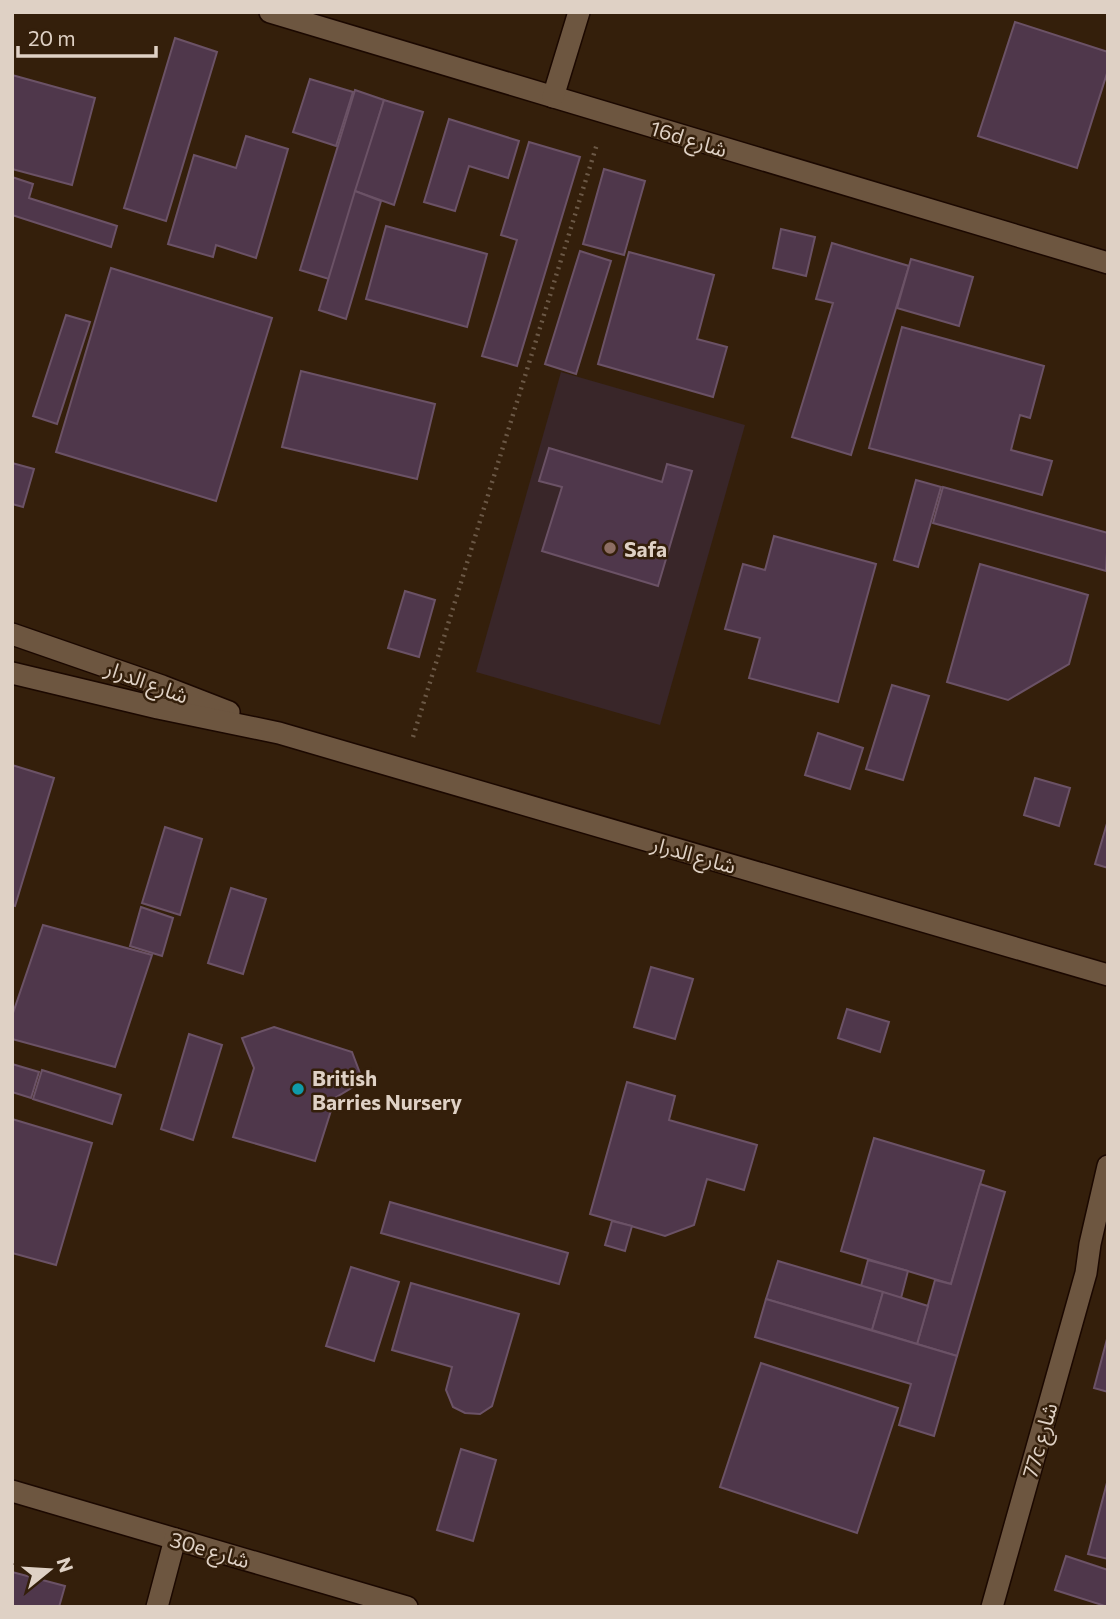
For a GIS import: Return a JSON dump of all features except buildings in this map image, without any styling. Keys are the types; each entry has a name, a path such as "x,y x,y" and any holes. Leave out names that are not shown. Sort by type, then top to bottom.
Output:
{"street":[{"name":"16d شارع","path":"270,12 1108,263"},
{"path":"553,97 579,12"},
{"name":"شارع الدرار","path":"12,634 162,686 279,733"},
{"name":"شارع الدرار","path":"12,673 158,708 279,733 1108,975"},
{"name":"77c شارع","path":"992,1607 1086,1273 1108,1166"},
{"name":"77c شارع","path":"1086,1273 1108,1229"},
{"name":"30e شارع","path":"12,1491 407,1607"},
{"path":"156,1607 175,1539"}],"path":[{"path":"403,768 606,113"}],"shaded area":[{"name":"Safa","path":"561,372 745,425 660,725 476,672"}],"place":[{"name":"Safa","path":"610,548"},
{"name":"British Barries Nursery","path":"298,1089"}]}
